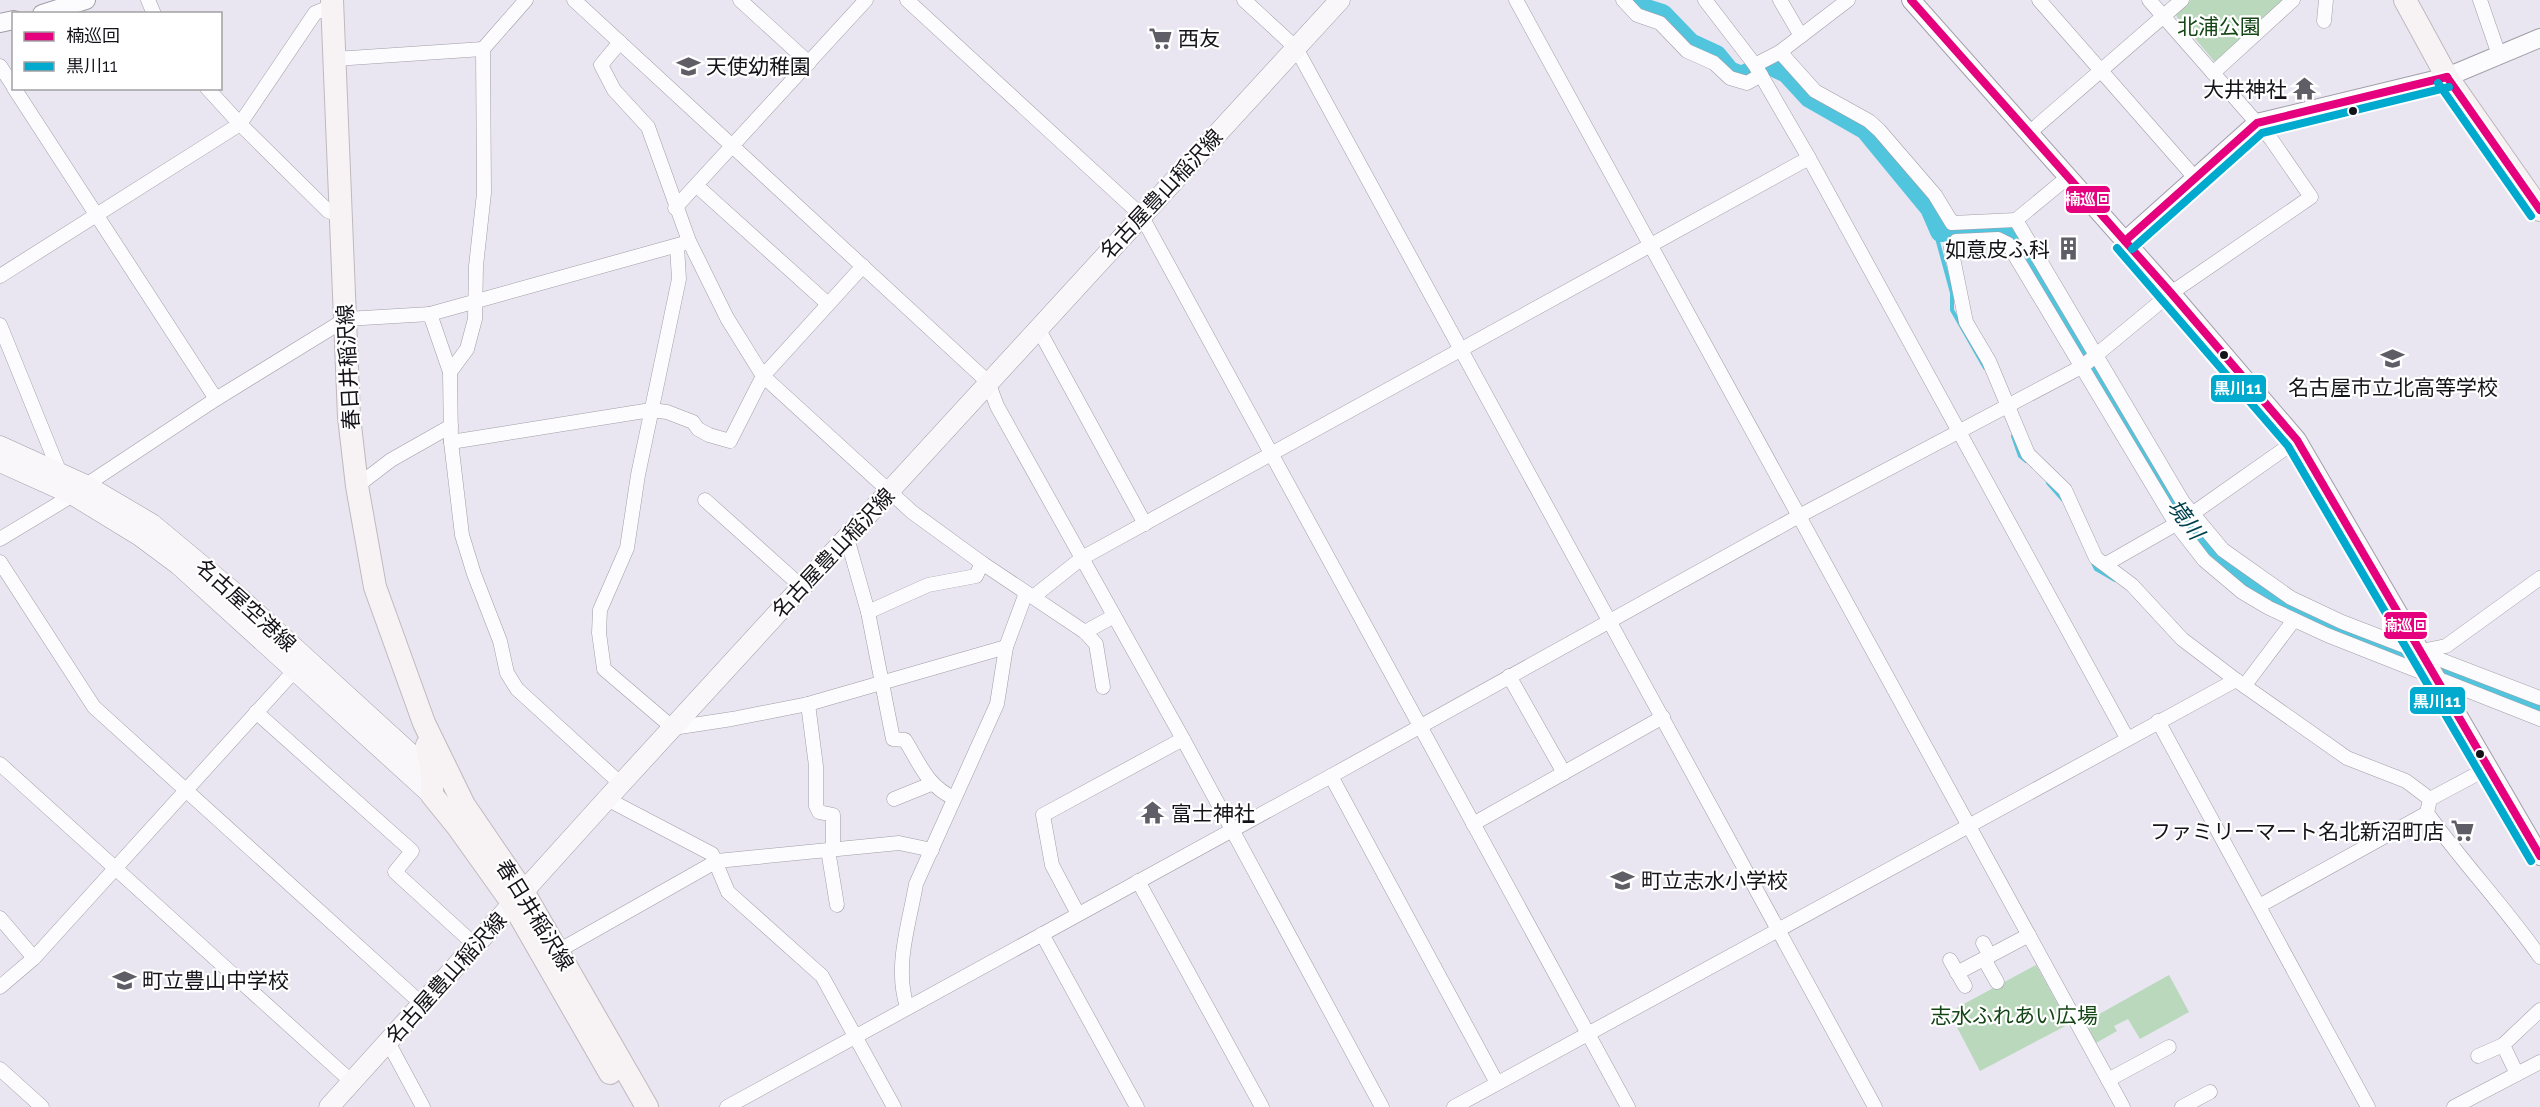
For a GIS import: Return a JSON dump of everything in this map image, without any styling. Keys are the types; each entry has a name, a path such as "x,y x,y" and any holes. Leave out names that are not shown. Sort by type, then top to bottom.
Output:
{"main road":[{"name":"名古屋豊山稲沢線","path":"329,1107 614,791 1340,0"},
{"path":"2405,0 2446,77 2540,210"},
{"name":"春日井稲沢線","path":"332,3 350,417 357,486 375,587 423,723 464,805 518,899 630,1107"},
{"name":"名古屋空港線","path":"0,446 60,473 179,565 432,795"},
{"name":"名古屋空港線","path":"0,462 80,490 152,524 191,554 432,772 464,805"},
{"name":"春日井稲沢線","path":"423,723 432,772 432,795 558,951 647,1107"}],"street":[{"path":"48,12 86,0"},
{"path":"450,372 467,349 475,319 476,266 484,194 483,49 526,0"},
{"path":"574,0 988,382 997,406 1183,739 1382,1107"},
{"path":"740,0 809,63"},
{"path":"675,208 867,0"},
{"path":"907,0 1141,215 1628,1107"},
{"path":"1244,0 1296,48 1875,1107"},
{"path":"1516,0 2123,1107"},
{"path":"1623,0 1632,12 1660,23 1687,51 1714,63 1730,78 1747,82 1780,52 1848,0"},
{"path":"1706,0 1758,70 1809,159 2127,738"},
{"path":"1780,0 1801,36"},
{"path":"1911,0 2171,293 2297,440 2488,768 2538,848"},
{"path":"2039,0 2196,179"},
{"path":"727,1107 1232,831 1799,516 2090,362 2171,293 2311,197 2257,123 2149,0"},
{"path":"2030,133 2182,0"},
{"path":"2213,73 2293,0"},
{"path":"2324,21 2326,0"},
{"path":"2480,0 2499,55"},
{"path":"0,276 240,124 315,14 332,3"},
{"path":"2125,241 2257,123 2446,77 2540,38"},
{"path":"620,42 601,65 614,90 648,127 675,208 683,244 763,376 912,512 1084,632 1096,644 1103,687"},
{"path":"334,59 483,49"},
{"path":"1780,52 1815,91 1869,121 1879,130 1935,195 1952,223 2016,220 2068,177"},
{"path":"0,66 12,85"},
{"path":"15,90 216,399"},
{"path":"209,90 328,211 340,215"},
{"path":"907,1007 902,992 903,937 912,910 916,884 997,704 1006,647 1030,595 1082,558 1650,244 1809,159"},
{"path":"697,186 828,304"},
{"path":"2016,220 2176,524 2204,560 2242,592 2294,620 2540,698"},
{"path":"2430,799 2406,781 2347,758 2240,682 2182,639 2132,585 2096,558 2065,490 2028,454 1989,361 1966,322 1951,248 1956,241 1998,239 2008,244 2192,514 2223,550 2291,598 2540,719"},
{"path":"0,538 80,490 216,399 346,319 430,314 683,244"},
{"path":"683,244 679,279 638,475 627,549 600,610 598,633 604,669 673,728 808,704 1006,647"},
{"path":"451,442 651,410 667,412 693,422 698,429 730,441 763,376 863,266"},
{"path":"430,314 450,372 451,442 462,535 474,574 500,641 507,674 517,689 614,791 712,854 717,861 728,892 822,976 894,1107"},
{"path":"0,325 5,351 60,473"},
{"path":"1039,330 1145,524"},
{"path":"357,486 391,460 451,426"},
{"path":"2192,514 2297,440"},
{"path":"705,500 802,587"},
{"path":"2106,564 2176,524"},
{"path":"847,538 868,612 893,739 905,740 931,784 954,798"},
{"path":"0,562 94,707 423,1005"},
{"path":"868,612 927,585 976,576 982,563"},
{"path":"2427,663 2445,646 2540,578"},
{"path":"1084,632 1114,616"},
{"path":"1454,1107 2127,738 2240,682 2294,620"},
{"path":"0,987 34,958 295,670"},
{"path":"1509,676 1564,773"},
{"path":"808,704 816,766 816,806 819,812 833,815 830,849 837,905"},
{"path":"256,712 412,851 395,872 476,946"},
{"path":"1473,824 1663,717"},
{"path":"2158,722 2368,1107"},
{"path":"1078,914 1052,865 1043,815 1183,739"},
{"path":"0,764 352,1082"},
{"path":"2259,906 2427,813 2430,799 2488,768"},
{"path":"1330,776 1497,1083"},
{"path":"894,799 931,784"},
{"path":"2427,813 2539,952"},
{"path":"558,951 717,861 899,843 932,850"},
{"path":"1138,881 1262,1107"},
{"path":"0,918 34,958"},
{"path":"1042,934 1137,1107"},
{"path":"1958,973 2029,935"},
{"path":"1983,943 1997,982"},
{"path":"1950,960 1965,986"},
{"path":"2478,1056 2503,1045 2540,1010"},
{"path":"388,1042 423,1107"},
{"path":"2503,1045 2517,1074"},
{"path":"2108,1080 2169,1047"},
{"path":"2454,1107 2540,1062"},
{"path":"0,1069 42,1107"},
{"path":"2182,1107 2210,1092"}],"green space":[{"name":"北浦公園","path":"2191,0 2289,0 2221,60 2214,61 2177,17 2176,14"},
{"name":"志水ふれあい広場","path":"2036,965 2069,1024 1980,1071 1949,1012"},
{"path":"2169,975 2189,1012 2140,1039 2128,1019 2114,1026 2117,1031 2096,1043 2085,1022"}],"waterway":[{"path":"1632,0 1637,7 1662,15 1690,44 1716,56 1729,72 1741,77 1750,73"},
{"name":"境川","path":"1776,67 1787,72 1810,97 1866,129 1931,208 1941,231 2009,230 2178,512 2214,555 2243,580 2290,607 2540,708"},
{"path":"1941,231 1937,238 1952,293 1952,310 1985,368"},
{"path":"2013,436 2020,456 2026,461"},
{"path":"2048,483 2063,500"},
{"path":"2093,563 2096,569 2115,580"}],"transit line":[{"name":"楠巡回","path":"1911,0 2171,293 2297,440 2540,856"},
{"name":"楠巡回","path":"2447,77 2540,210"},
{"name":"楠巡回","path":"2125,241 2257,123 2447,77"},
{"name":"黒川11","path":"2438,83 2531,216"},
{"name":"黒川11","path":"2132,249 2262,133 2449,87"},
{"name":"黒川11","path":"2117,248 2288,446 2531,861"}],"place":[{"name":"西友","path":"1160,38"},
{"name":"天使幼稚園","path":"688,66"},
{"name":"大井神社","path":"2305,89"},
{"name":"如意皮ふ科","path":"2068,249"},
{"name":"名古屋市立北高等学校","path":"2393,359"},
{"name":"富士神社","path":"1153,813"},
{"name":"ファミリーマート名北新沼町店","path":"2462,831"},
{"name":"町立志水小学校","path":"1623,880"},
{"name":"町立豊山中学校","path":"124,980"}]}
